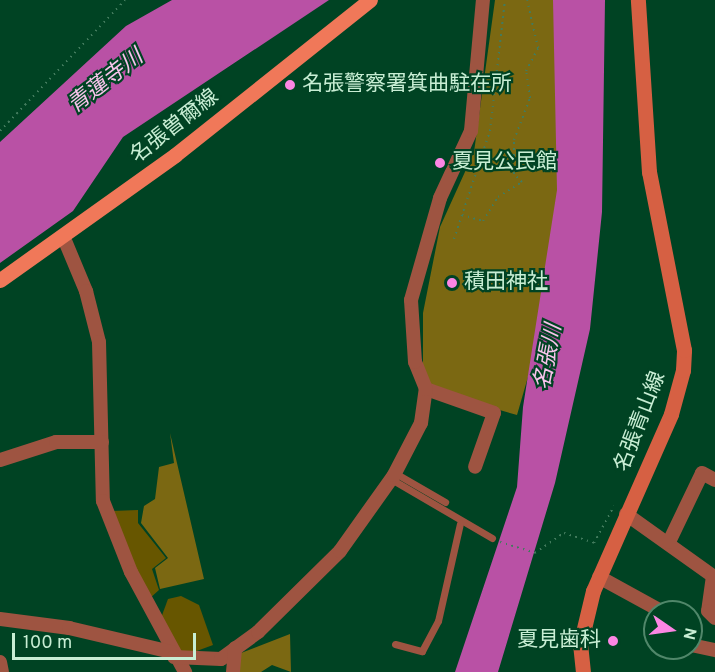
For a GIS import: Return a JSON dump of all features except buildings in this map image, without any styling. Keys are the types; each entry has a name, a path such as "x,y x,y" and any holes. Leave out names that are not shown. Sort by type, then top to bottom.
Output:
{"main road":[{"name":"名張曽爾線","path":"0,280 63,236 370,0"},
{"name":"名張青山線","path":"583,672 582,636 599,577 621,508 671,414 684,350 651,191 638,0"}],"street":[{"path":"0,619 69,628 173,655 210,662 235,648 340,551 393,476 421,423 426,389 414,353 411,300 440,198 471,131 483,0"},
{"path":"63,236 86,291 99,342 103,501 173,655 184,672"},
{"path":"426,389 494,413 475,467"},
{"path":"0,460 56,442 102,442"},
{"path":"669,542 702,473 715,480"},
{"path":"621,508 714,574 708,612 715,618"},
{"path":"599,577 643,601"},
{"path":"233,672 235,648"},
{"path":"0,662 2,672"}],"lane":[{"path":"393,476 445,502"},
{"path":"393,476 460,523 492,538"},
{"path":"395,644 418,654 438,621 460,523"}],"path":[{"path":"0,131 125,0"},
{"path":"462,215 483,221 498,197 522,182 514,174 514,140 530,98 526,71 538,48 527,0"},
{"path":"492,538 536,553 564,533 594,543 621,508"}],"shaded area":[{"path":"495,0 563,0 562,259 517,415 438,392 423,377 423,313 440,227 474,152"},
{"path":"170,433 204,579 160,589 155,568 168,558 141,523 144,506 155,499 159,467 174,463"},
{"path":"138,510 138,523 166,558 152,569 159,590 149,599 112,511"},
{"path":"181,596 199,605 213,645 175,659 161,618 168,599"},
{"path":"290,634 291,672 272,665 261,672 237,672 241,653"}],"water":[{"name":"青蓮寺川","path":"172,0 329,0 123,137 73,211 0,263 0,142 126,26"},
{"name":"名張川","path":"553,0 605,0 602,212 590,329 555,483 498,672 455,672 517,487 523,407 557,190"}],"place":[{"name":"名張警察署箕曲駐在所","path":"290,85"},
{"name":"夏見公民館","path":"440,163"},
{"name":"積田神社","path":"452,283"},
{"name":"夏見歯科","path":"613,641"}]}
